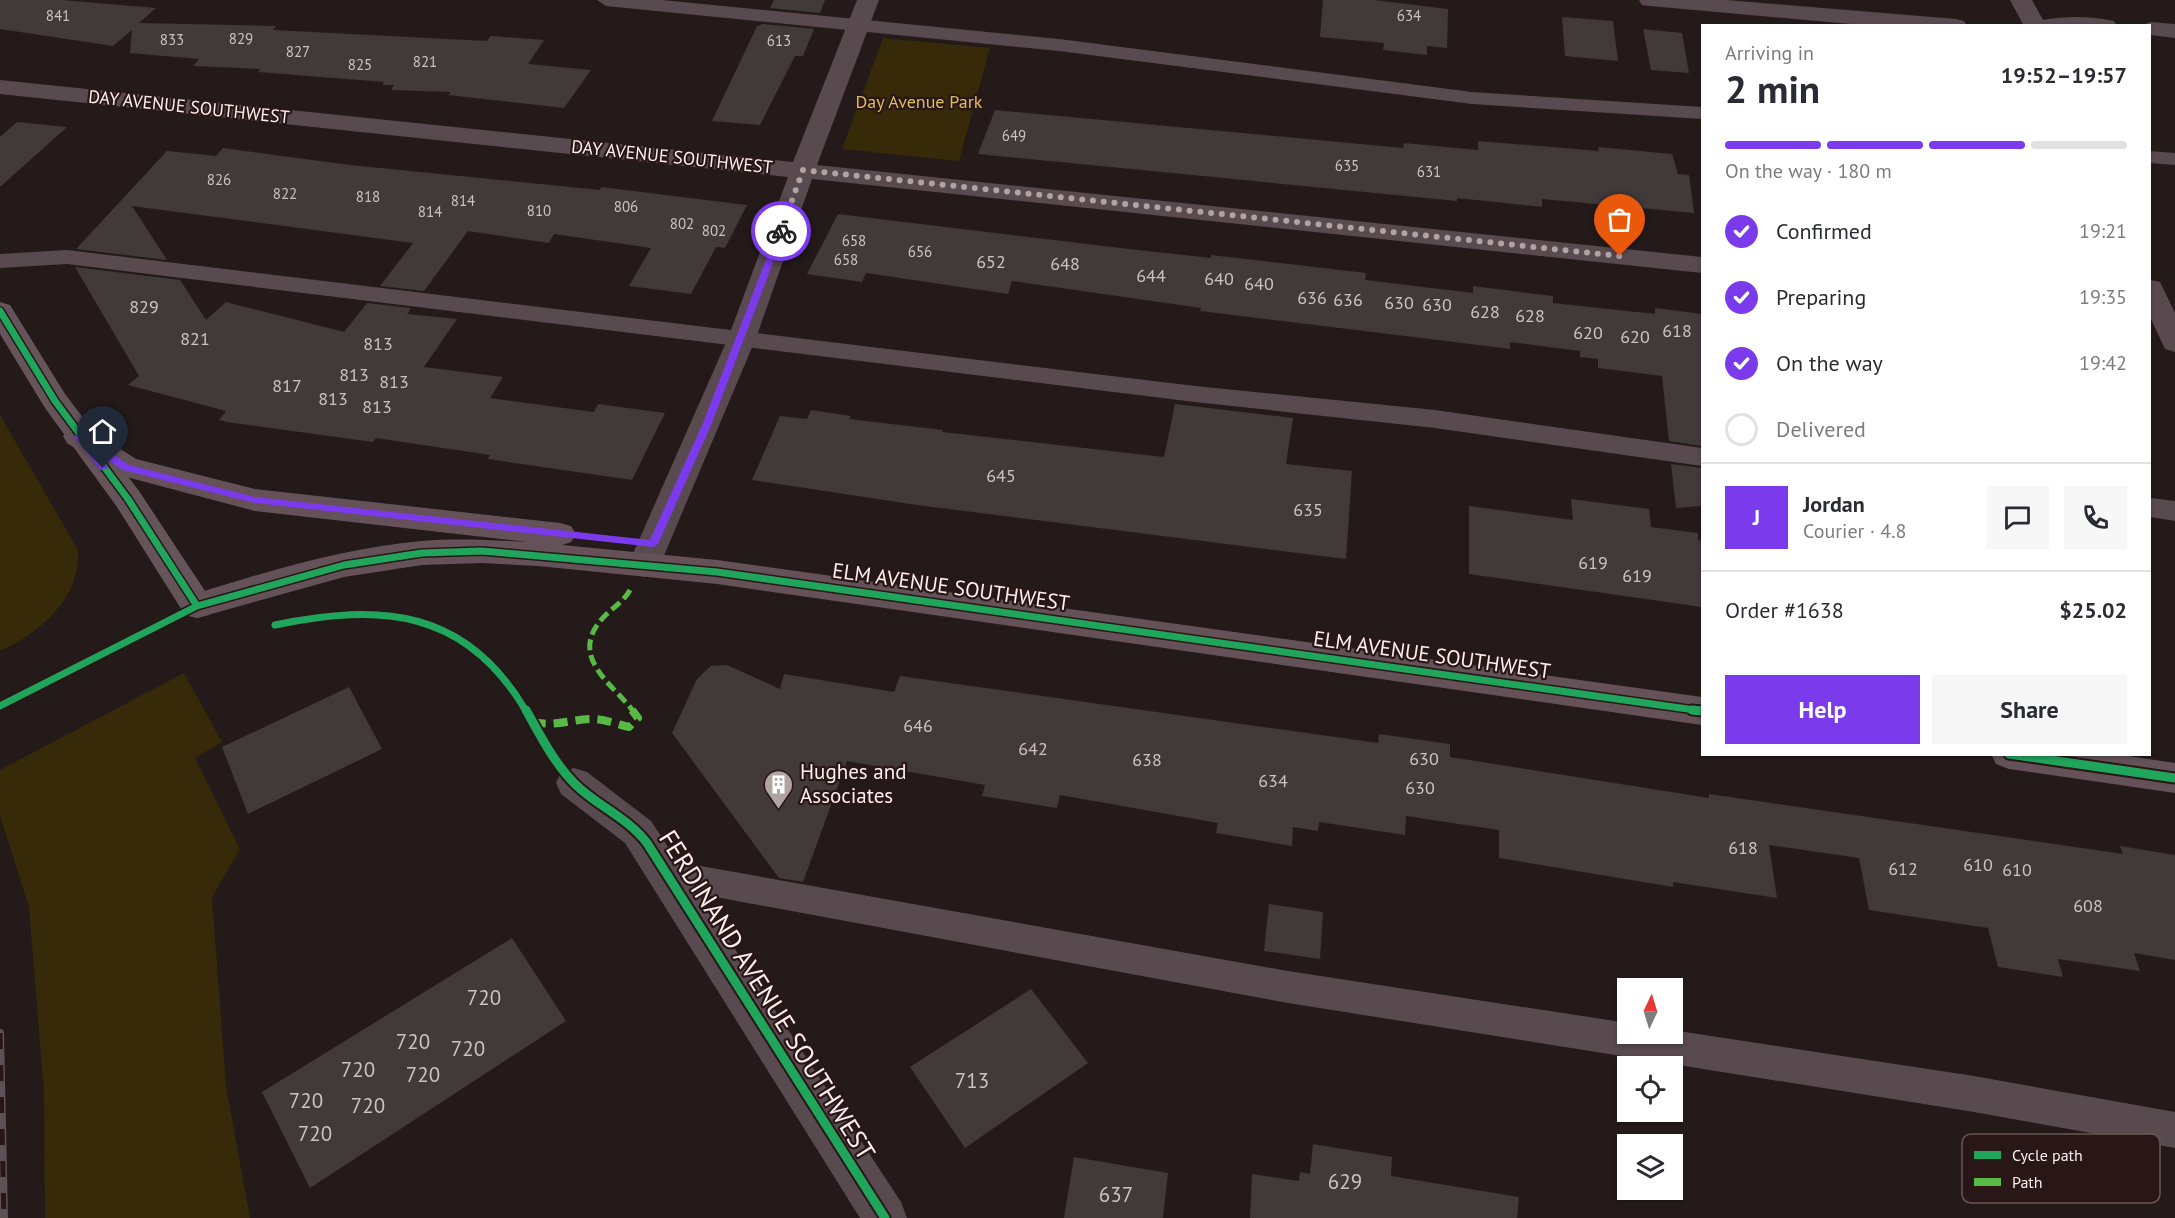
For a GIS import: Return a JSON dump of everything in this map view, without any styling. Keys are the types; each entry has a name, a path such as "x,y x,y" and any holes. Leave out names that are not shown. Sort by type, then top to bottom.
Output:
{"main road":[{"path":"78,436 126,468 255,500 648,555"},
{"name":"ELM AVENUE SOUTHWEST","path":"197,606 344,565 422,553 494,551 648,555 717,572 1701,711"},
{"path":"2023,756 2175,778"}],"street":[{"path":"648,555 742,338 868,0"},
{"path":"1650,0 1932,24"},
{"path":"2021,0 2034,24"},
{"path":"2067,24 2087,24"},
{"path":"2151,29 2175,32"},
{"name":"DAY AVENUE SOUTHWEST","path":"0,87 1701,265"},
{"path":"2158,305 2175,343"},
{"path":"0,311 78,436 128,499 197,606"},
{"name":"FERDINAND AVENUE SOUTHWEST","path":"574,783 638,832 668,874 885,1218"}],"lane":[{"path":"606,0 1059,45 1472,98 1701,113"},
{"path":"2151,157 2175,159"},
{"path":"0,261 67,257 1195,394 1435,419 1701,457"},
{"path":"2151,508 2175,511"},
{"path":"668,874 1288,987 1962,1092 2175,1130"}],"green space":[{"name":"Day Avenue Park","path":"883,38 990,48 959,161 842,149"},
{"path":"0,415 78,550 73,584 55,612 29,634 0,651"},
{"path":"184,673 222,742 195,758 240,849 212,897 226,1086 250,1218 45,1218 44,1093 29,907 0,816 0,770"}],"building":[{"path":"0,0 62,0 156,8 139,23 276,26 273,30 487,41 491,36 544,40 528,64 591,70 564,108 448,95 451,92 391,90 394,85 382,85 384,82 258,72 261,69 193,66 199,59 130,53 132,30 113,46 0,29"},
{"path":"774,0 825,0 820,13 770,8"},
{"path":"1323,0 1373,0 1448,9 1447,48 1427,46 1427,55 1383,50 1384,43 1320,37"},
{"path":"1562,17 1613,21 1618,61 1565,56"},
{"path":"763,24 814,29 803,56 795,56 760,125 712,121 757,26"},
{"path":"1643,29 1682,33 1689,73 1651,70"},
{"path":"995,110 1403,148 1404,143 1478,150 1478,141 1599,151 1598,147 1672,154 1678,174 1689,175 1694,213 1542,199 1542,207 1457,198 1457,201 978,154"},
{"path":"17,122 67,127 0,187 0,137"},
{"path":"223,148 350,165 600,190 601,187 747,205 725,248 716,247 691,294 629,286 651,248 554,234 549,243 468,231 424,291 380,286 413,243 132,206 167,260 76,249 167,151 216,156"},
{"path":"838,214 1129,249 1211,258 1211,255 1366,273 1365,280 1473,293 1473,286 1553,296 1553,303 1655,314 1655,308 1701,314 1701,446 1669,441 1662,376 1598,368 1598,359 1580,357 1580,351 1510,342 1510,349 1200,311 1201,308 1012,281 1008,294 866,273 862,282 807,274"},
{"path":"75,267 180,280 206,320 226,302 344,332 367,303 411,308 407,314 457,319 424,367 503,377 490,398 594,412 598,404 665,413 632,480 488,459 490,455 376,438 373,442 227,422 219,420 226,411 128,385 139,376"},
{"path":"1175,404 1293,418 1286,464 1352,471 1346,559 917,505 752,480 780,416 807,419 811,410 851,416 849,419 943,430 942,432 1164,457"},
{"path":"1671,464 1701,468 1701,506 1676,508"},
{"path":"1571,499 1649,509 1651,527 1698,533 1698,540 1701,541 1701,607 1469,574 1469,506 1573,520"},
{"path":"727,665 780,689 784,674 894,692 900,676 1378,743 1379,734 1450,744 1450,757 1709,798 1709,794 2123,854 2120,846 2175,855 2175,960 2134,953 2140,971 2058,959 2063,977 1998,967 1988,928 1869,910 1859,858 1769,845 1777,898 1673,882 1673,887 1499,858 1499,830 1406,816 1405,835 1319,822 1318,831 1293,827 1292,846 1216,833 1218,823 1060,795 1057,808 982,796 985,785 847,761 803,882 779,878 672,733 697,679 711,666"},
{"path":"349,687 382,749 248,814 222,747"},
{"path":"1269,904 1323,912 1320,959 1264,951"},
{"path":"512,938 566,1021 310,1188 262,1092"},
{"path":"1031,989 1088,1063 965,1148 910,1067"},
{"path":"1313,1144 1392,1157 1391,1176 1519,1197 1517,1218 1250,1218 1252,1174 1299,1181 1300,1172 1310,1174"},
{"path":"1074,1157 1168,1173 1163,1218 1064,1218"}],"railway":[{"path":"0,1033 4,1218"}],"marked path":[{"path":"532,721 543,725 564,720 595,719 629,727 638,718 601,675 590,652 591,639 598,624 624,600 630,590"}],"cycle path":[{"path":"0,311 55,401 128,499 197,606"},
{"path":"0,706 197,606 344,565 422,553 482,551 717,572 1701,711"},
{"path":"275,625 345,614 378,613 410,618 440,627 468,643 493,666 517,696 566,774 582,790 632,826 647,843 885,1218"},
{"path":"2023,756 2175,778"}],"way so far":[{"path":"781,231 803,170 1620,256"}],"place":[{"name":"Hughes and Associates","path":"779,810"}],"route":[{"path":"103,468 78,436 126,468 255,500 653,544 742,338 781,231"}]}
